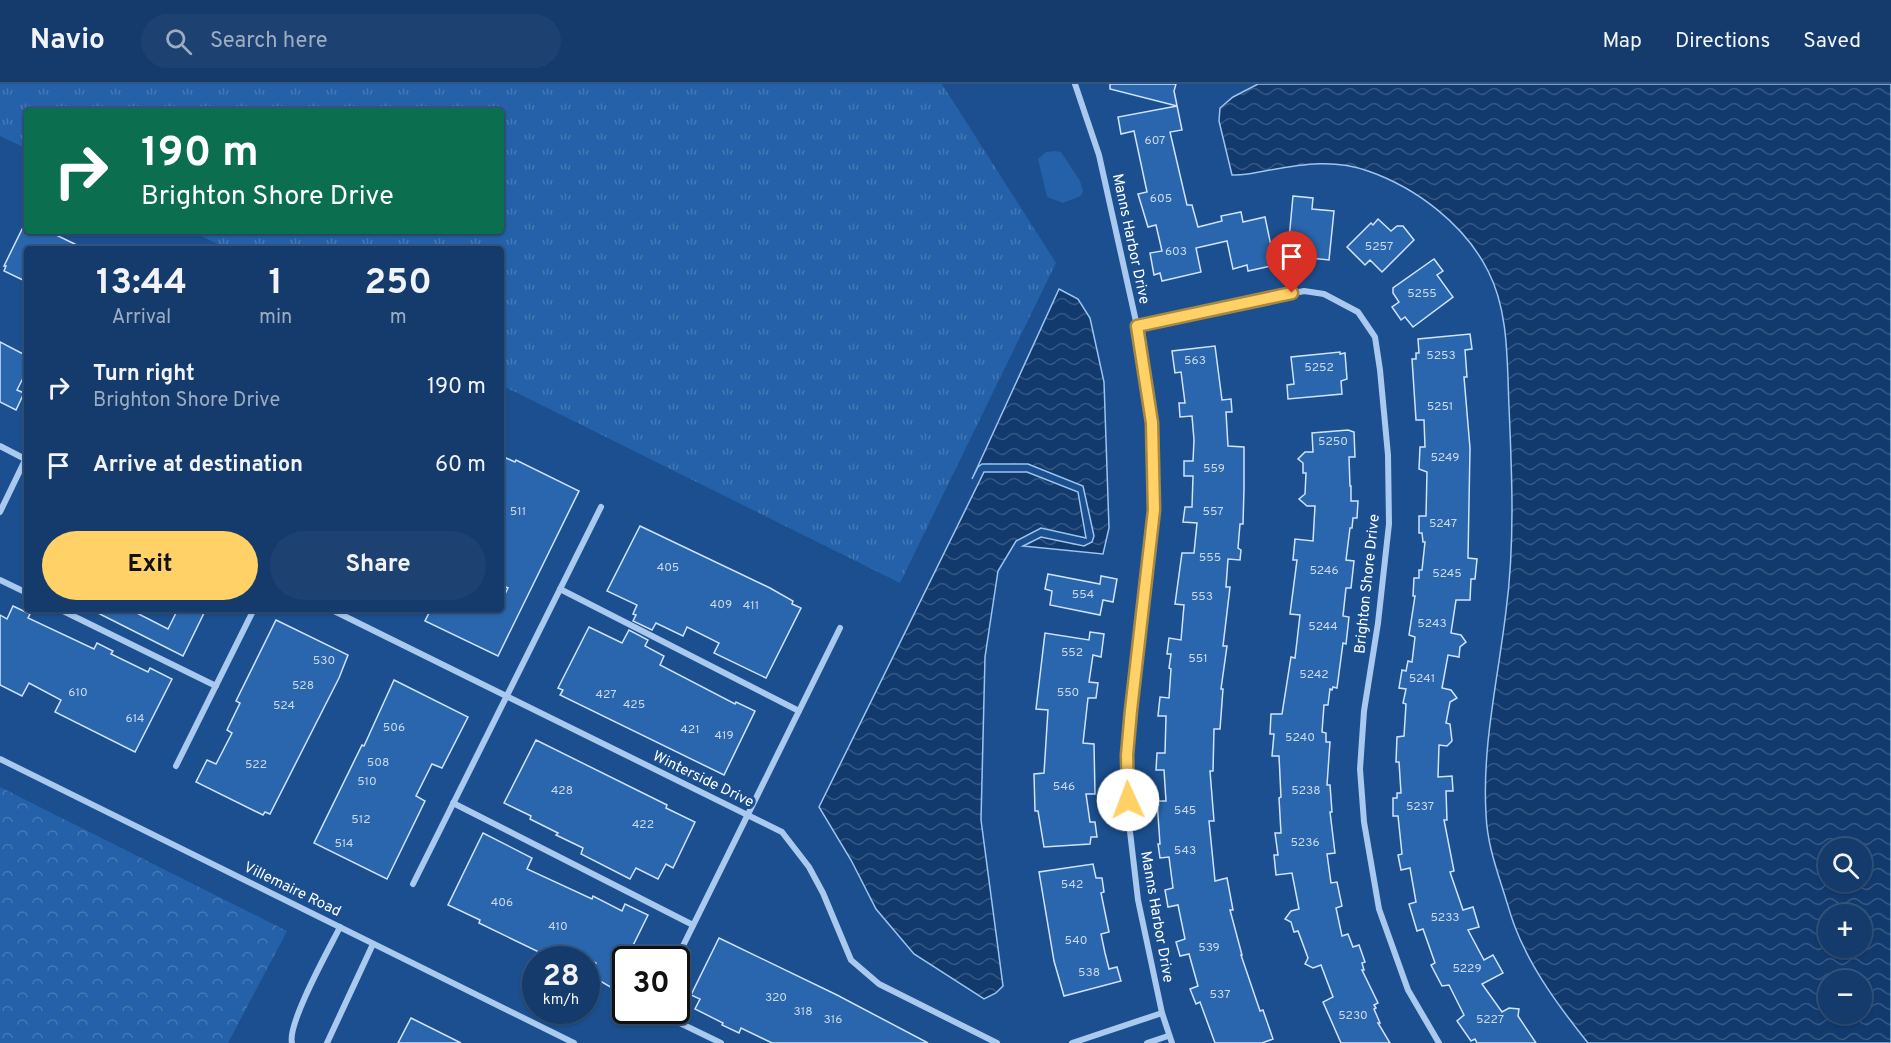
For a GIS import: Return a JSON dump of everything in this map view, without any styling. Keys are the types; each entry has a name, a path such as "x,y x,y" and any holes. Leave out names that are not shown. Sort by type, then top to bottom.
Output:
{"street":[{"name":"Manns Harbor Drive","path":"1075,84 1100,155 1137,326 1152,423 1154,510 1128,743 1129,823 1138,900 1170,1040"},
{"name":"Brighton Shore Drive","path":"1137,326 1304,291 1324,294 1358,312 1375,337 1388,455 1389,524 1378,622 1364,711 1360,769 1364,822 1383,919 1408,990 1439,1043"},
{"path":"0,446 24,457"},
{"path":"0,512 24,464"},
{"path":"413,884 601,507"},
{"path":"0,580 24,592"},
{"path":"560,589 799,711"},
{"path":"65,612 216,686"},
{"path":"176,766 253,612"},
{"name":"Winterside Drive","path":"336,612 782,832 809,867 823,893 851,960 879,984 997,1043"},
{"path":"683,946 840,628"},
{"name":"Villemaire Road","path":"0,759 574,1043"},
{"path":"453,803 693,925"},
{"path":"292,1043 295,1020 340,927"},
{"path":"327,1043 373,944"},
{"path":"1072,1043 1162,1013"},
{"path":"682,1024 721,1043"},
{"path":"1148,1043 1170,1040"}],"green space":[{"path":"0,84 942,84 1056,263 900,583 504,386 504,246 222,246 197,234 504,234 504,108 24,108 24,148 0,136"},
{"path":"1046,152 1061,152 1080,181 1083,191 1081,196 1063,203 1047,197 1038,159"},
{"path":"0,787 287,931 228,1043 0,1043"}],"water":[{"path":"1258,84 1891,84 1891,1043 1588,1043 1557,1002 1529,958 1515,927 1494,862 1487,824 1485,788 1488,737 1509,586 1512,535 1506,338 1495,287 1478,254 1453,224 1421,198 1386,178 1356,167 1331,164 1232,175 1219,121 1220,108 1233,97"},
{"path":"1059,289 1078,299 1090,318 1104,382 1109,528 1103,554 1023,546 1041,537 1084,546 1092,542 1094,536 1083,486 1028,464 982,464 972,479"},
{"path":"984,472 1027,472 1078,492 1086,538 1041,528 1016,541 998,571 985,657 981,820 1003,986 996,993 984,999 914,954 876,909 851,860 819,807"}],"building":[{"path":"1110,84 1176,84 1174,91 1182,130 1170,132 1187,205 1192,205 1198,227 1222,221 1221,216 1241,212 1243,222 1265,217 1275,265 1248,271 1247,265 1233,269 1227,241 1196,248 1201,272 1162,281 1160,273 1154,275 1150,253 1162,251 1156,225 1148,227 1138,194 1147,192 1134,131 1121,134 1118,117 1177,106 1110,89"},
{"path":"1293,196 1313,198 1312,209 1334,211 1329,260 1301,257 1302,251 1288,250"},
{"path":"1378,219 1391,231 1397,226 1403,226 1414,240 1382,272 1370,260 1365,265 1347,247"},
{"path":"24,225 24,234 54,234 79,246 24,246 24,281 4,271 6,266 4,266"},
{"path":"1434,259 1443,271 1437,275 1453,297 1413,327 1405,317 1401,320 1392,307 1399,302 1393,293 1393,288"},
{"path":"1470,334 1472,349 1465,350 1467,377 1464,377 1470,448 1468,558 1477,559 1475,579 1471,579 1470,600 1456,600 1451,633 1461,635 1466,642 1460,647 1459,657 1448,655 1442,688 1451,690 1457,698 1450,702 1446,723 1450,724 1452,741 1447,746 1439,745 1438,777 1452,776 1453,791 1446,791 1447,820 1444,820 1454,871 1450,872 1463,910 1473,907 1479,927 1468,930 1484,960 1493,955 1503,973 1482,984 1502,1012 1509,1008 1519,1009 1518,1016 1536,1043 1477,1043 1475,1039 1471,1041 1457,1021 1464,1015 1449,985 1442,986 1431,965 1435,963 1423,929 1417,931 1409,904 1416,902 1410,868 1401,870 1398,855 1402,854 1398,816 1393,816 1393,798 1397,798 1397,793 1401,793 1399,762 1396,762 1397,737 1404,736 1406,704 1403,703 1406,689 1399,688 1402,670 1406,671 1408,661 1412,662 1415,637 1409,635 1415,596 1413,596 1414,578 1419,578 1419,570 1422,570 1425,542 1423,542 1422,533 1419,533 1419,516 1426,516 1427,472 1419,469 1420,447 1425,447 1424,420 1416,420 1412,359 1416,359 1416,353 1419,353 1418,339"},
{"path":"0,342 24,354 24,376 17,390 24,393 16,410 0,402"},
{"path":"1215,346 1222,400 1231,399 1232,412 1226,412 1228,446 1244,447 1244,489 1243,524 1240,524 1238,548 1241,550 1240,560 1228,559 1226,587 1230,587 1223,646 1227,646 1221,689 1223,689 1220,729 1214,729 1213,771 1210,771 1214,821 1209,821 1215,881 1227,878 1233,910 1230,910 1241,955 1260,1011 1263,1010 1273,1039 1262,1043 1215,1043 1200,1002 1196,1004 1190,989 1198,986 1189,954 1180,956 1176,942 1185,939 1178,905 1168,907 1165,890 1173,888 1169,857 1160,858 1158,844 1160,844 1157,801 1166,801 1164,770 1156,770 1157,753 1165,753 1166,716 1158,716 1160,697 1169,698 1171,654 1167,654 1169,638 1181,640 1184,605 1175,604 1182,553 1194,553 1197,523 1183,522 1185,507 1192,507 1193,476 1184,476 1184,461 1193,461 1194,440 1192,416 1180,417 1179,403 1185,403 1181,372 1175,373 1172,351"},
{"path":"1340,352 1340,354 1345,353 1347,379 1341,381 1342,394 1288,399 1287,385 1294,384 1291,357"},
{"path":"1348,430 1354,432 1355,457 1349,457 1351,501 1358,501 1357,518 1353,518 1352,528 1350,528 1346,560 1354,561 1351,588 1346,588 1343,616 1349,617 1346,644 1343,643 1337,688 1330,689 1328,705 1324,705 1322,732 1326,733 1326,742 1330,742 1327,785 1330,785 1332,812 1330,812 1335,853 1327,854 1331,883 1337,882 1342,906 1336,908 1342,936 1348,934 1353,947 1359,945 1365,962 1362,963 1364,970 1362,970 1378,1003 1374,1005 1376,1008 1374,1009 1380,1023 1378,1023 1390,1043 1341,1043 1323,1002 1333,997 1321,965 1313,968 1305,964 1308,958 1298,931 1294,932 1291,922 1285,919 1291,911 1299,909 1292,873 1276,875 1274,855 1278,855 1275,833 1281,833 1279,798 1281,797 1279,756 1272,756 1274,734 1270,734 1271,714 1282,714 1291,657 1295,658 1300,615 1290,614 1297,560 1293,560 1295,539 1313,541 1315,506 1307,506 1299,499 1305,494 1306,473 1303,473 1303,463 1298,459 1305,452 1313,452 1312,433"},
{"path":"506,458 515,462 516,460 579,491 498,656 425,621 430,612 504,612 504,596 508,588 504,586 504,462"},
{"path":"640,526 770,588 801,608 766,678 714,653 719,643 687,627 683,636 656,623 652,630 633,621 637,605 607,591"},
{"path":"1048,574 1100,584 1101,576 1117,579 1113,602 1103,600 1100,615 1050,605 1052,591 1045,589"},
{"path":"13,606 30,614 28,618 94,649 97,643 113,651 111,654 148,672 150,668 172,679 135,752 55,712 61,700 29,683 22,696 0,685 0,615 7,619"},
{"path":"96,612 135,612 168,629 176,612 205,612 183,656"},
{"path":"276,620 348,655 339,678 270,814 265,812 263,815 196,782 207,760 216,764 232,733 227,730 240,703 236,701"},
{"path":"589,627 622,643 629,630 648,640 645,646 664,656 660,665 735,704 736,702 755,711 724,775 560,695 563,690 558,688"},
{"path":"1090,632 1104,634 1101,657 1093,655 1089,682 1098,683 1096,698 1088,698 1083,743 1094,744 1095,794 1086,794 1090,822 1095,822 1097,837 1091,837 1090,844 1044,847 1038,811 1035,811 1034,774 1044,773 1048,710 1036,709 1045,633 1089,640"},
{"path":"394,680 468,717 442,768 432,764 416,796 425,801 387,879 314,843 362,745 364,746"},
{"path":"536,740 667,805 666,808 695,822 673,868 666,864 658,879 636,868 630,879 581,854 583,848 530,819 531,816 504,803"},
{"path":"483,833 532,858 527,869 592,899 593,896 622,911 625,904 648,915 633,946 612,946 612,988 600,981 600,946 526,946 448,905"},
{"path":"1093,864 1096,878 1102,878 1104,892 1101,893 1109,932 1101,934 1105,953 1109,969 1117,967 1121,981 1064,996 1054,961 1039,872"},
{"path":"719,938 837,995 928,1043 772,1043 741,1028 739,1033 722,1025 723,1023 695,1009 700,999 691,995"},
{"path":"411,1018 461,1043 398,1043"}],"route":[{"path":"1128,800 1127,755 1133,687 1154,510 1152,423 1137,326 1292,293"}]}
